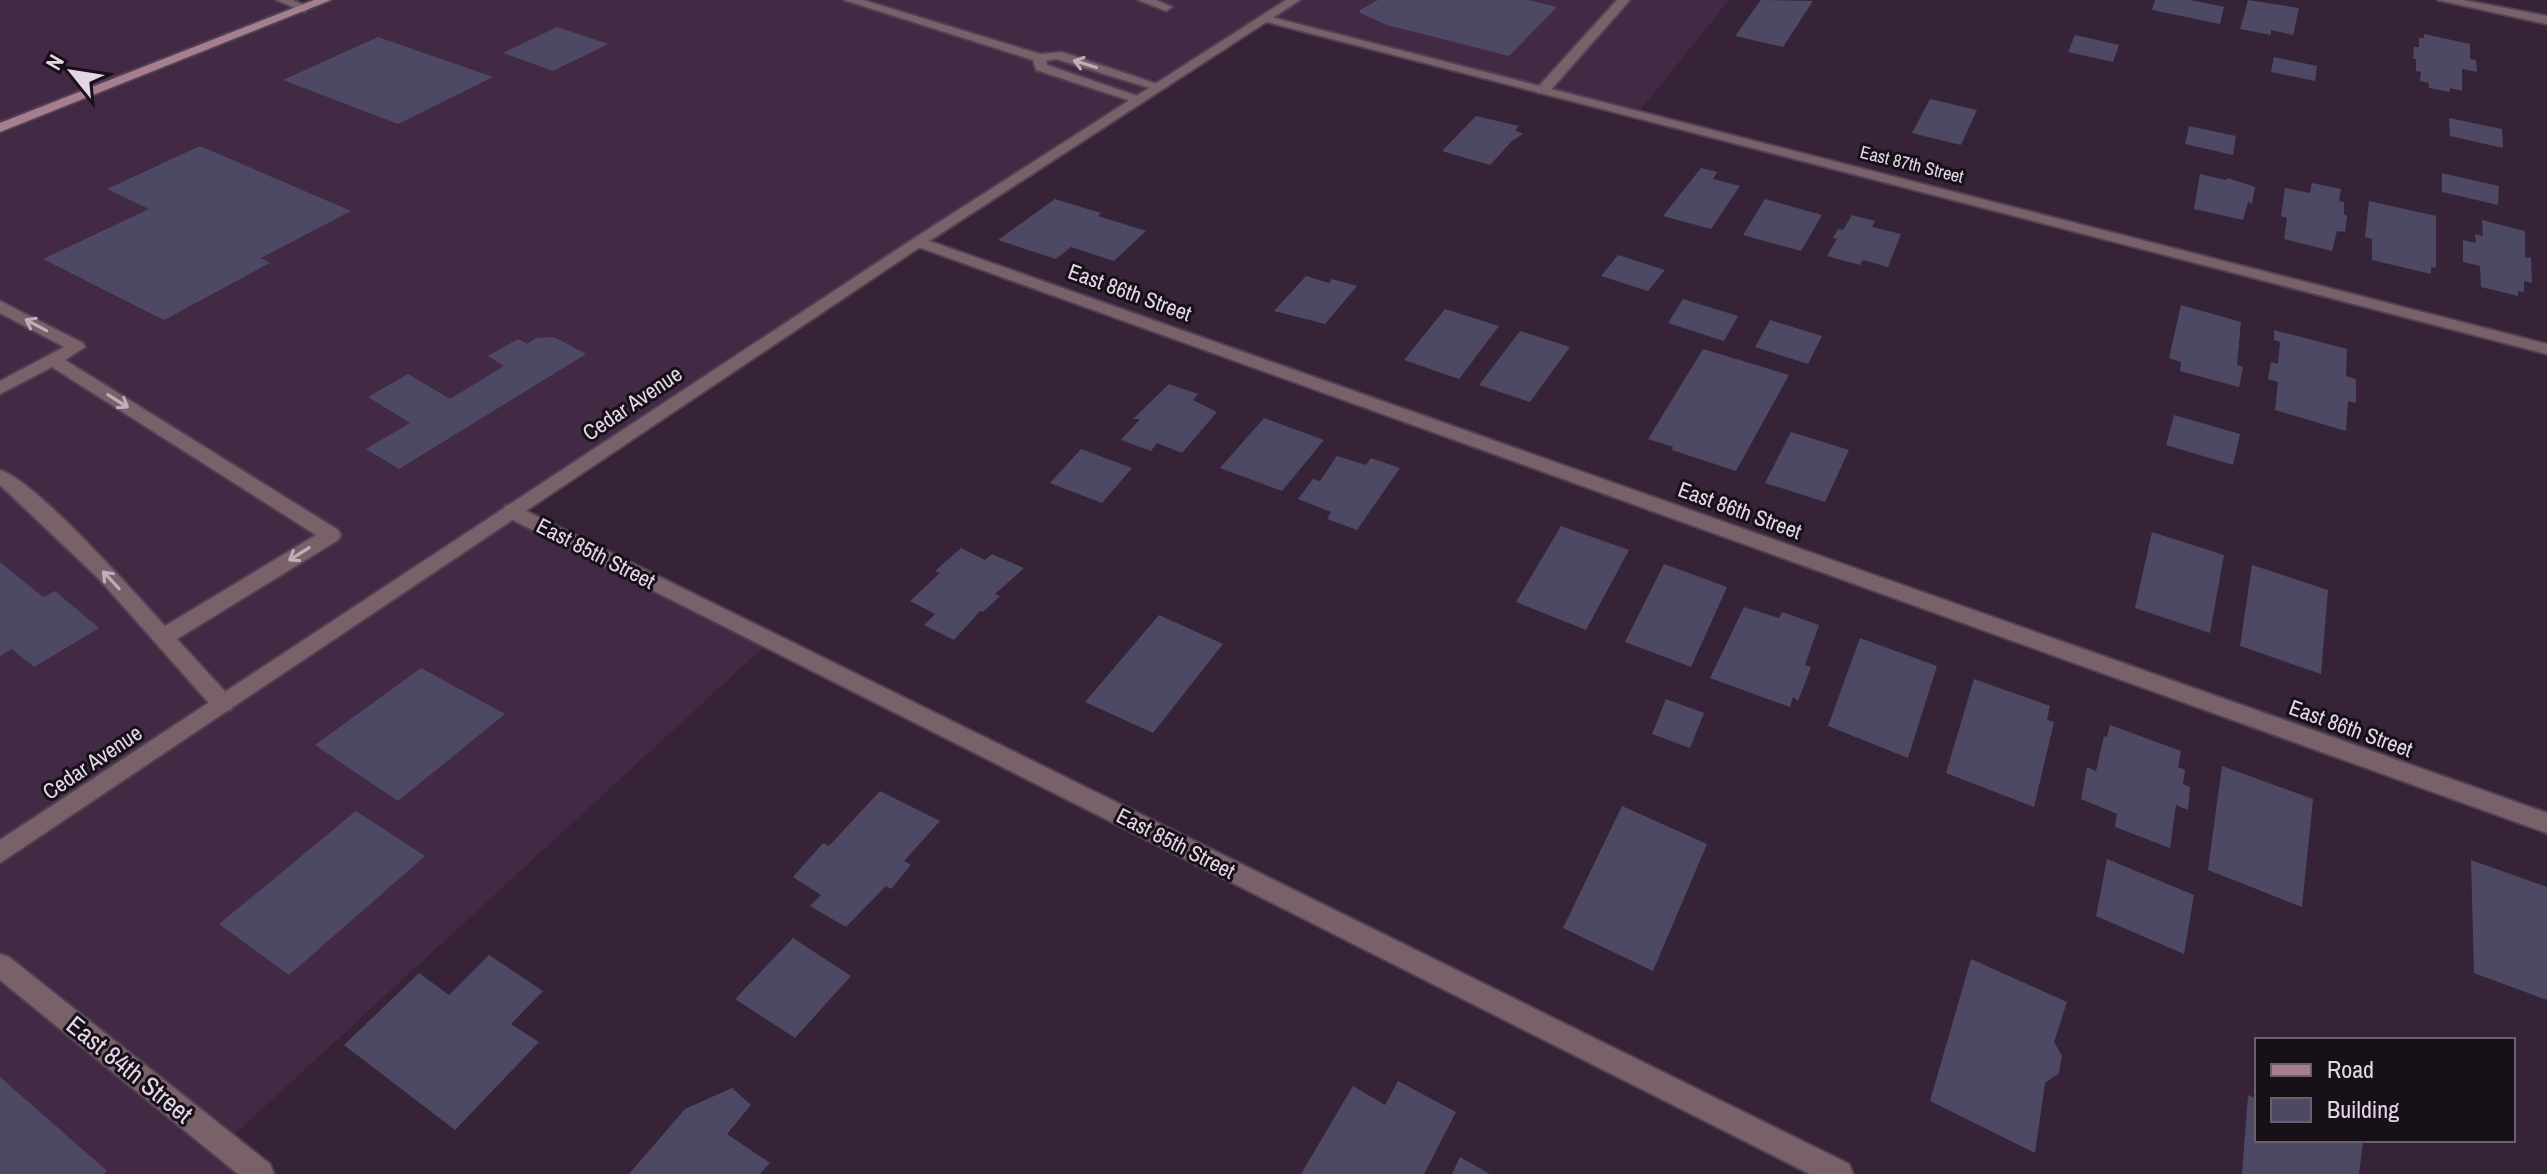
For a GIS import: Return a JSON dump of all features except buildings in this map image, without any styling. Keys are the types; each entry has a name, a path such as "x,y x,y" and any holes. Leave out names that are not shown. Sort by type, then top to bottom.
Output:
{"main road":[{"path":"0,128 325,0"}],"street":[{"path":"282,0 304,8"},
{"path":"850,0 1039,58 1057,55 1159,87"},
{"path":"1144,0 1166,7"},
{"name":"Cedar Avenue","path":"0,853 918,242 1294,0"},
{"path":"1543,90 1624,0"},
{"path":"2444,0 2547,20"},
{"name":"East 87th Street","path":"1267,18 2547,349"},
{"path":"1039,58 1041,67 1139,99"},
{"name":"East 86th Street","path":"918,242 2547,823"},
{"path":"0,306 77,347 0,388"},
{"path":"52,360 331,535 164,637"},
{"path":"0,476 17,488 95,563 223,704"},
{"name":"East 85th Street","path":"512,511 1839,1174"},
{"name":"East 84th Street","path":"0,965 260,1174"}],"shaded area":[{"path":"0,0 282,0 304,8 325,0 1729,0 1637,114 1267,18 513,510 771,640 224,1144 253,1174 0,1174"}]}
